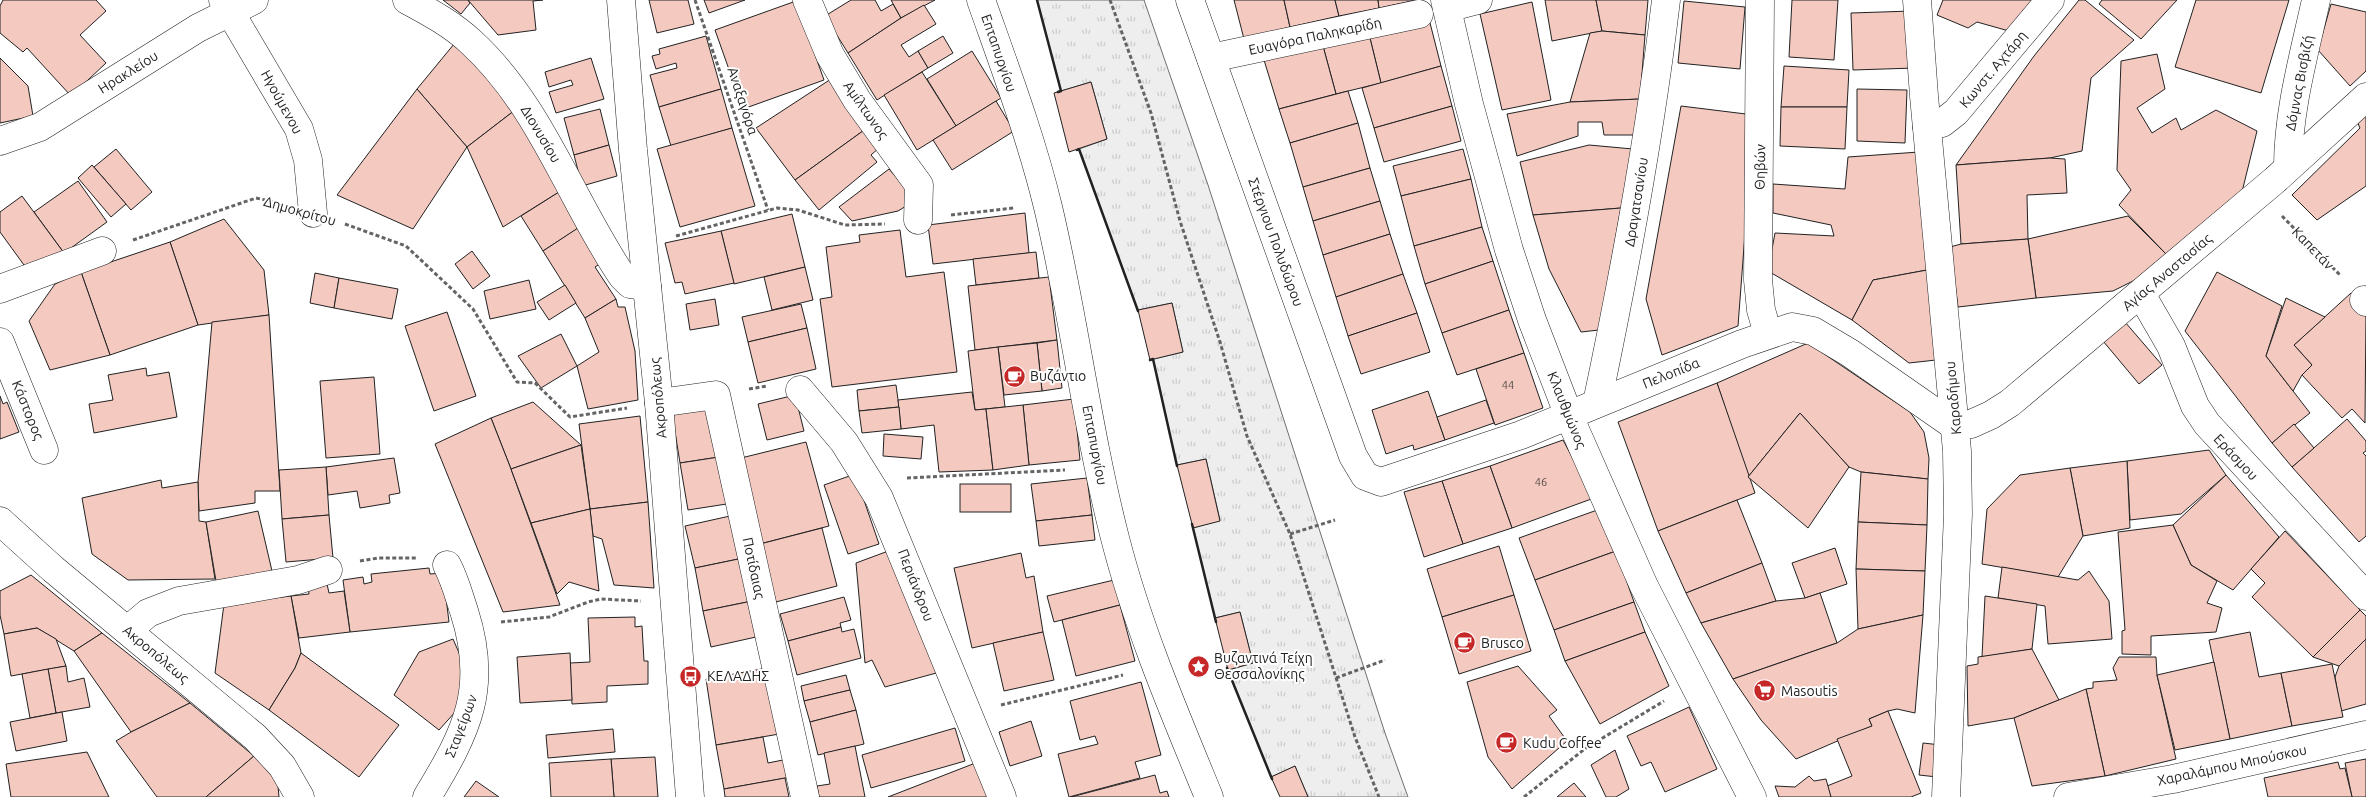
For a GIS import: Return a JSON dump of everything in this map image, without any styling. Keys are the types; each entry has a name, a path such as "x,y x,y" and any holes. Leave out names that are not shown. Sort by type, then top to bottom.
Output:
{"street":[{"name":"Ηρακλείου","path":"0,142 40,128 198,28 227,6 254,0"},
{"name":"Διονυσίου","path":"407,0 445,22 470,41 508,83 534,122 619,271 630,284 647,286"},
{"name":"Ακροπόλεως","path":"620,0 659,404 690,797"},
{"name":"Αμίλτωνος","path":"807,0 822,42 836,66 869,117 908,167 918,184 918,220"},
{"name":"Επταπυργίου","path":"981,0 1020,113 1048,206 1099,468 1117,546 1156,667 1209,797"},
{"name":"Στέργιου Πολυδώρου","path":"1190,0 1353,456 1362,472 1370,479"},
{"path":"1446,4 1478,0"},
{"name":"Δραγατσανίου","path":"1597,403 1627,260 1666,0"},
{"name":"Θηβών","path":"1760,0 1758,280 1761,310 1768,334"},
{"name":"Καραδήμου","path":"1917,0 1955,424 1958,514 1946,797"},
{"name":"Κωνστ. Αχτάρη","path":"1927,127 1942,123 1956,112 2050,0"},
{"name":"Δόμνας Βισβιζή","path":"2288,167 2288,144 2292,114 2316,0"},
{"name":"Κλαυθμώνος","path":"1446,4 1469,104 1509,250 1532,320 1569,416 1644,586 1692,684 1752,797"},
{"name":"Ηγούμενου","path":"227,6 302,136 310,175 313,213"},
{"name":"Ευαγόρα Παληκαρίδη","path":"1211,58 1419,14"},
{"name":"Αγίας Αναστασίας","path":"1955,424 1962,425 1982,420 2010,403 2260,193 2366,97"},
{"path":"0,289 102,251"},
{"name":"Εράσμου","path":"2141,294 2171,346 2195,406 2207,424 2366,596"},
{"name":"Πελοπίδα","path":"1370,479 1387,481 1569,416 1768,334 1792,327 1813,331 1850,353 1939,416 1955,424"},
{"name":"Κάστορος","path":"0,342 44,450"},
{"name":"Περιάνδρου","path":"800,390 844,442 869,480 893,527 966,713 1002,797"},
{"path":"659,404 716,395"},
{"name":"Ποτίδαιας","path":"716,395 805,797"},
{"name":"Ακροπόλεως","path":"0,521 53,569 255,737 289,775 300,797"},
{"name":"Σταγείρων","path":"427,797 458,741 474,696 476,657 468,623 447,565"},
{"path":"128,630 148,613 179,601 292,581 328,570"},
{"name":"Χαραλάμπου Μπούσκου","path":"2068,797 2175,788 2366,735"}],"path":[{"name":"Αναξαγόρα","path":"695,0 768,210"},
{"path":"1110,0 1159,137 1180,221 1220,342 1247,436 1290,534 1355,737 1379,797"},
{"name":"Καπετάν","path":"2260,193 2365,301"},
{"name":"Δημοκρίτου","path":"102,251 256,198 313,213 406,246 473,309 517,382 535,383 570,417 659,404"},
{"path":"672,237 768,210 789,209 839,224 859,227 963,213 1048,206"},
{"path":"716,395 778,385 800,390"},
{"path":"869,480 1099,468"},
{"path":"1290,534 1335,520"},
{"path":"328,570 386,557 427,559 447,565"},
{"path":"468,623 516,621 549,617 601,599 675,603"},
{"path":"1336,678 1384,660"},
{"path":"966,713 1156,667"},
{"path":"1524,797 1586,748 1692,684"}],"green space":[{"path":"1037,0 1144,0 1208,185 1385,733 1408,797 1308,797 1295,766 1271,777 1228,670 1253,663 1240,612 1215,618 1193,528 1220,520 1206,459 1177,465 1153,359 1183,352 1172,303 1138,310 1079,149 1107,139 1091,82 1061,91"}],"building":[{"path":"3,0 96,0 106,11 80,35 106,63 71,96 27,48 23,52 0,33 0,6"},
{"path":"443,0 468,0 470,3 461,14"},
{"path":"468,0 543,0 533,1 536,30 498,35"},
{"path":"649,0 688,0 694,24 657,33"},
{"path":"704,0 745,0 709,13"},
{"path":"851,0 875,0 881,11 893,4 901,18 848,53 825,16"},
{"path":"891,0 935,0 901,18"},
{"path":"1234,0 1284,0 1290,27 1244,39"},
{"path":"1284,0 1335,0 1339,16 1290,27"},
{"path":"1335,0 1378,0 1379,8 1339,16"},
{"path":"1378,0 1416,0 1379,8"},
{"path":"1545,0 1596,0 1602,31 1552,41"},
{"path":"1596,0 1648,0 1645,35 1602,31"},
{"path":"1792,0 1838,0 1834,60 1789,57"},
{"path":"1943,0 2034,0 2009,31 1977,22 1968,28 1937,15"},
{"path":"2079,0 2085,0 2134,40 2091,78 2082,151 2050,158 1956,165 2034,56"},
{"path":"2102,0 2177,0 2141,39 2099,4"},
{"path":"2196,0 2289,0 2261,93 2175,67"},
{"path":"796,1 824,80 743,109 715,30"},
{"path":"1684,1 1745,7 1740,69 1678,63"},
{"path":"1532,2 1551,100 1502,110 1480,14"},
{"path":"2331,4 2366,12 2366,71 2350,86 2318,50"},
{"path":"924,5 936,24 901,45 909,57 918,51 928,68 877,100 848,53"},
{"path":"1912,11 1915,68 1853,70 1851,13"},
{"path":"1429,19 1441,66 1381,83 1369,34"},
{"path":"1602,31 1645,35 1640,99 1570,102 1590,33"},
{"path":"1369,34 1381,83 1336,94 1323,46"},
{"path":"706,36 721,89 659,107 650,75 677,68 676,63 656,69 652,56 660,54 659,49"},
{"path":"943,36 953,53 928,68 918,51"},
{"path":"459,38 519,107 467,147 417,89"},
{"path":"1323,46 1336,94 1279,109 1264,60"},
{"path":"972,51 1001,98 956,126 927,79"},
{"path":"2157,54 2165,89 2137,108 2152,133 2176,118 2181,130 2216,110 2257,131 2241,196 2166,254 2119,205 2131,190 2117,170 2121,61"},
{"path":"0,58 28,86 33,116 0,123"},
{"path":"591,58 604,99 556,113 549,92 573,85 571,80 549,87 545,72"},
{"path":"1441,66 1452,106 1374,128 1362,88"},
{"path":"1784,66 1849,70 1847,107 1781,107"},
{"path":"922,72 956,126 917,150 884,95"},
{"path":"831,79 867,128 795,180 756,128"},
{"path":"1091,82 1107,139 1069,152 1054,93"},
{"path":"417,89 467,147 413,229 337,195"},
{"path":"721,89 732,128 671,146 659,107"},
{"path":"1857,89 1907,90 1905,143 1857,141"},
{"path":"1348,91 1358,123 1290,143 1279,109"},
{"path":"1640,99 1634,135 1604,135 1602,122 1578,122 1578,136 1517,156 1507,114 1570,102"},
{"path":"996,101 1014,131 952,170 933,140"},
{"path":"1452,106 1461,141 1384,162 1374,128"},
{"path":"1681,106 1754,115 1738,326 1662,355 1646,299"},
{"path":"519,107 559,192 503,227 467,147"},
{"path":"1781,107 1847,107 1845,149 1780,146"},
{"path":"600,109 609,145 574,155 564,118"},
{"path":"2366,112 2366,186 2317,220 2292,195 2360,128 2356,119"},
{"path":"1358,123 1370,168 1303,187 1290,143"},
{"path":"732,128 755,206 680,227 657,149"},
{"path":"867,128 880,147 871,155 877,162 819,210 795,180"},
{"path":"609,145 617,176 582,186 574,155"},
{"path":"1589,145 1633,149 1621,208 1533,215 1520,162"},
{"path":"116,149 152,192 131,210 94,167"},
{"path":"1463,149 1471,179 1401,196 1393,166"},
{"path":"1919,152 1927,270 1873,280 1852,320 1768,271 1775,233 1834,236 1831,225 1773,213 1773,184 1845,189 1848,157"},
{"path":"2050,158 2065,159 2067,193 2027,195 2028,239 1961,244 1956,165"},
{"path":"92,165 126,204 111,217 78,178"},
{"path":"1370,168 1380,201 1313,221 1303,187"},
{"path":"889,169 916,200 898,211 852,221 839,207"},
{"path":"1471,179 1482,227 1414,246 1401,196"},
{"path":"78,181 107,222 64,253 34,212"},
{"path":"559,192 586,223 543,251 521,216"},
{"path":"22,196 64,253 32,276 0,232 0,212"},
{"path":"1380,201 1390,234 1323,255 1313,221"},
{"path":"1621,208 1599,330 1581,332 1549,269 1533,215"},
{"path":"1025,213 1029,253 933,264 928,225"},
{"path":"792,214 805,267 734,284 721,231"},
{"path":"2128,216 2166,254 2139,278 2113,291 2036,298 2028,239"},
{"path":"224,219 264,270 269,315 198,325 170,242"},
{"path":"581,226 603,262 595,267 616,299 585,318 543,251"},
{"path":"1482,227 1493,261 1425,284 1414,246"},
{"path":"900,230 906,277 944,272 957,372 832,387 820,299 832,297 826,247 860,242 859,235"},
{"path":"721,231 734,283 685,294 682,282 675,283 665,243"},
{"path":"1390,234 1403,274 1336,297 1323,255"},
{"path":"2028,239 2036,298 1958,307 1950,247 1961,244"},
{"path":"170,242 198,325 110,355 81,272"},
{"path":"472,251 490,276 473,289 455,264"},
{"path":"1036,252 1039,278 976,285 973,259"},
{"path":"1493,261 1509,310 1442,333 1425,284"},
{"path":"805,267 813,300 772,310 764,277"},
{"path":"1927,270 1936,360 1909,363 1852,320 1873,280"},
{"path":"81,272 110,355 50,370 29,321 55,284"},
{"path":"2217,272 2282,306 2266,356 2310,413 2272,443 2185,331"},
{"path":"315,273 339,278 334,308 310,303"},
{"path":"1403,274 1417,313 1348,336 1336,297"},
{"path":"1049,277 1057,340 975,350 968,286"},
{"path":"339,278 398,289 392,319 334,308"},
{"path":"529,280 536,309 490,319 484,291"},
{"path":"565,285 576,303 549,320 537,302"},
{"path":"2351,293 2366,309 2365,423 2352,409 2342,418 2302,375 2312,365 2294,345"},
{"path":"2286,298 2325,317 2294,345 2312,365 2302,375 2293,391 2266,356"},
{"path":"616,299 618,307 625,307 635,351 638,400 588,409 577,366 599,352 585,318"},
{"path":"715,299 719,325 690,330 686,304"},
{"path":"1172,303 1183,352 1150,360 1138,310"},
{"path":"801,304 807,328 748,342 742,317"},
{"path":"1509,310 1524,353 1457,375 1442,333"},
{"path":"447,312 476,396 434,411 405,326"},
{"path":"1417,313 1430,352 1361,374 1348,336"},
{"path":"269,315 280,491 255,491 255,503 199,511 198,482 212,322"},
{"path":"2125,322 2162,365 2139,384 2103,341"},
{"path":"807,328 816,369 758,383 748,342"},
{"path":"561,334 577,366 541,388 518,356"},
{"path":"1057,340 1062,388 1042,391 1037,343"},
{"path":"1037,343 1042,391 1004,395 998,347"},
{"path":"1808,343 1910,412 1924,432 1929,458 1928,479 1861,472 1849,467 1800,413 1748,477 1717,383"},
{"path":"998,347 1005,407 975,410 968,351"},
{"path":"1524,353 1543,408 1495,425 1476,369"},
{"path":"146,368 147,376 169,372 177,417 94,433 89,404 113,400 108,375"},
{"path":"374,377 380,454 326,458 320,381"},
{"path":"1717,383 1755,493 1658,531 1618,422"},
{"path":"896,385 899,407 859,411 857,390"},
{"path":"1428,391 1445,440 1414,450 1413,445 1386,454 1372,410"},
{"path":"972,392 975,410 986,409 993,470 939,472 934,425 901,429 898,400"},
{"path":"795,395 804,431 767,440 758,404"},
{"path":"0,396 3,404 7,402 19,432 0,439"},
{"path":"1074,399 1080,460 1029,465 1023,405"},
{"path":"1486,400 1494,423 1445,440 1437,417"},
{"path":"533,402 581,445 511,469 491,418"},
{"path":"1023,405 1029,465 993,470 986,409"},
{"path":"712,406 719,457 680,463 672,413"},
{"path":"899,407 901,429 862,433 859,411"},
{"path":"1800,413 1849,467 1808,528 1748,477"},
{"path":"640,416 648,502 590,509 579,424"},
{"path":"491,418 560,605 503,612 435,444"},
{"path":"2347,419 2366,441 2366,451 2363,453 2366,456 2366,536 2359,542 2292,467"},
{"path":"2294,424 2314,448 2292,467 2272,443"},
{"path":"884,434 923,437 921,459 883,456"},
{"path":"1563,440 1594,498 1512,528 1490,466"},
{"path":"806,442 829,526 760,544 737,459"},
{"path":"581,445 590,509 531,523 511,469"},
{"path":"2209,450 2226,475 2181,514 2130,520 2127,461"},
{"path":"719,457 733,503 688,510 680,463"},
{"path":"394,458 400,493 389,495 390,503 360,508 357,491 328,495 326,467"},
{"path":"1206,459 1220,521 1193,528 1177,465"},
{"path":"2127,461 2130,528 2083,536 2070,468"},
{"path":"1490,466 1512,528 1463,544 1442,481"},
{"path":"326,467 329,515 282,519 279,470"},
{"path":"2070,468 2083,536 2058,577 1982,564 1987,509 2020,475"},
{"path":"1861,472 1928,479 1927,525 1858,522"},
{"path":"855,474 879,544 848,554 824,485"},
{"path":"2226,475 2279,537 2233,590 2191,565 2173,525"},
{"path":"1087,478 1092,515 1036,521 1031,484"},
{"path":"161,480 162,488 198,482 199,521 206,522 215,579 128,580 92,554 82,498"},
{"path":"1442,481 1463,544 1424,557 1404,492"},
{"path":"960,484 1011,484 1011,512 960,512"},
{"path":"1737,500 1762,563 1686,593 1658,531"},
{"path":"648,502 654,588 614,585 602,539 593,536 590,509"},
{"path":"590,509 599,591 569,582 557,594 531,523"},
{"path":"1600,509 1616,551 1535,580 1519,538"},
{"path":"258,511 272,571 216,581 206,522"},
{"path":"739,514 748,557 695,568 685,526"},
{"path":"329,515 333,558 286,562 282,519"},
{"path":"1092,515 1095,540 1039,546 1036,521"},
{"path":"1858,522 1927,525 1925,571 1856,569"},
{"path":"2173,525 2191,565 2217,581 2207,603 2222,608 2216,632 2151,636 2151,655 2122,654 2122,631 2125,630 2118,532"},
{"path":"822,528 837,586 776,602 760,544"},
{"path":"2285,531 2360,610 2313,657 2252,597 2265,583 2251,569"},
{"path":"1499,546 1514,595 1442,617 1427,569"},
{"path":"1835,548 1847,584 1805,598 1792,563"},
{"path":"891,550 940,672 885,687 872,660 865,663 856,563"},
{"path":"1616,551 1634,602 1554,630 1535,580"},
{"path":"1021,553 1026,578 1034,576 1043,632 972,648 954,568"},
{"path":"748,557 757,600 703,611 695,568"},
{"path":"1762,563 1776,601 1701,623 1686,593"},
{"path":"2002,567 2078,580 2089,571 2109,601 2112,639 2048,644 2045,606 1998,598"},
{"path":"429,568 430,574 443,573 449,622 350,632 343,580 363,577 364,584 372,582 371,574"},
{"path":"1856,569 1925,571 1923,615 1858,629"},
{"path":"31,575 102,633 74,651 37,628 4,634 0,615 0,591"},
{"path":"1114,580 1120,605 1054,622 1047,596"},
{"path":"327,584 329,593 344,591 350,632 299,638 291,596 309,594 308,587"},
{"path":"1820,593 1837,643 1733,679 1701,623 1776,601 1805,598"},
{"path":"1514,595 1531,651 1459,674 1442,617"},
{"path":"291,596 301,653 295,668 269,710 215,673 224,604"},
{"path":"1985,596 2037,604 2032,649 1982,657"},
{"path":"844,597 851,620 840,623 841,627 788,641 780,614"},
{"path":"757,600 765,635 711,647 703,611"},
{"path":"1634,602 1645,632 1565,661 1554,630"},
{"path":"1120,605 1135,661 1076,676 1062,620"},
{"path":"2360,610 2366,616 2366,639 2339,666 2313,657"},
{"path":"1240,612 1253,663 1228,670 1215,618"},
{"path":"1923,615 1915,713 1897,709 1888,711 1869,719 1872,726 1796,759 1761,720 1733,679 1837,643 1858,629"},
{"path":"635,617 635,627 642,626 644,661 648,661 648,684 607,686 607,702 572,704 570,663 590,662 588,618"},
{"path":"841,627 842,632 854,629 861,658 797,675 788,641"},
{"path":"37,628 56,639 66,666 11,676 4,634"},
{"path":"1043,632 1054,680 1004,691 993,643"},
{"path":"1645,632 1669,686 1600,724 1565,661"},
{"path":"2250,632 2259,677 2281,673 2292,726 2230,739 2209,640"},
{"path":"102,633 190,703 131,732 74,651"},
{"path":"453,639 470,678 465,701 439,730 394,695 419,652"},
{"path":"2366,639 2366,704 2341,711 2335,677 2339,666"},
{"path":"2032,649 2059,700 2014,718 1968,726 1967,666 1978,664 1978,657"},
{"path":"301,653 399,725 359,777 269,710 295,668"},
{"path":"570,653 572,700 520,703 517,657"},
{"path":"2119,657 2156,657 2157,675 2176,759 2105,776 2086,689 2093,688 2093,682 2117,680 2113,668"},
{"path":"2214,662 2230,739 2175,750 2157,675"},
{"path":"2332,664 2343,717 2292,726 2281,673"},
{"path":"66,666 68,682 84,678 90,707 56,713 48,669"},
{"path":"1518,666 1557,710 1549,716 1567,741 1512,789 1488,757 1467,682"},
{"path":"773,667 785,733 716,745 706,679"},
{"path":"48,669 56,713 30,718 22,674"},
{"path":"846,675 850,690 804,701 801,686"},
{"path":"1141,682 1161,755 1135,762 1140,778 1069,797 1058,754 1098,744 1095,736 1080,740 1070,701"},
{"path":"2086,689 2105,776 2032,786 2014,718"},
{"path":"850,690 856,710 810,722 804,701"},
{"path":"190,703 254,756 206,797 157,797 116,741"},
{"path":"1689,707 1717,769 1665,792 1651,762 1641,766 1627,736"},
{"path":"856,710 864,744 818,755 810,722"},
{"path":"1888,711 1921,793 1911,797 1831,797 1827,786 1852,776 1837,739 1872,726 1869,719"},
{"path":"62,712 67,741 16,751 10,722"},
{"path":"1031,721 1042,756 1010,766 999,732"},
{"path":"955,728 965,761 871,788 862,755"},
{"path":"613,729 615,752 548,758 546,735"},
{"path":"763,737 768,763 793,758 797,776 724,789 716,745"},
{"path":"1923,743 1941,745 1937,777 1919,775"},
{"path":"855,746 865,797 819,797 817,786 830,784 824,753"},
{"path":"1615,750 1629,789 1616,797 1606,797 1591,765"},
{"path":"87,752 109,797 11,797 6,764"},
{"path":"254,756 277,775 279,797 206,797"},
{"path":"655,757 658,797 614,797 611,759"},
{"path":"611,759 614,797 551,797 549,763"},
{"path":"2366,759 2366,797 2352,797 2345,763"},
{"path":"978,762 992,797 888,797"},
{"path":"2338,762 2340,769 2345,768 2352,797 2268,797 2264,778"},
{"path":"1295,766 1308,797 1280,797 1271,777"},
{"path":"1155,775 1160,793 1167,791 1169,797 1071,797"},
{"path":"1809,776 1814,781 1826,779 1831,797 1779,797 1775,786 1795,787"},
{"path":"785,778 789,797 725,797 724,789"},
{"path":"476,781 499,797 464,797"},
{"path":"1574,783 1586,797 1557,797"}],"wall":[{"path":"1037,0 1061,91 1058,92"},
{"path":"1077,150 1079,149 1138,311"},
{"path":"1150,360 1153,359 1177,466"},
{"path":"1192,524 1216,622"},
{"path":"1227,668 1272,779"}],"place":[{"name":"Βυζάντιο","path":"1014,376"},
{"name":"Brusco","path":"1465,643"},
{"name":"Βυζαντινά Τείχη Θεσσαλονίκης","path":"1198,666"},
{"name":"ΚΕΛΑΔΗΣ","path":"691,676"},
{"name":"Masoutis","path":"1765,691"},
{"name":"Kudu Coffee","path":"1507,743"}]}
